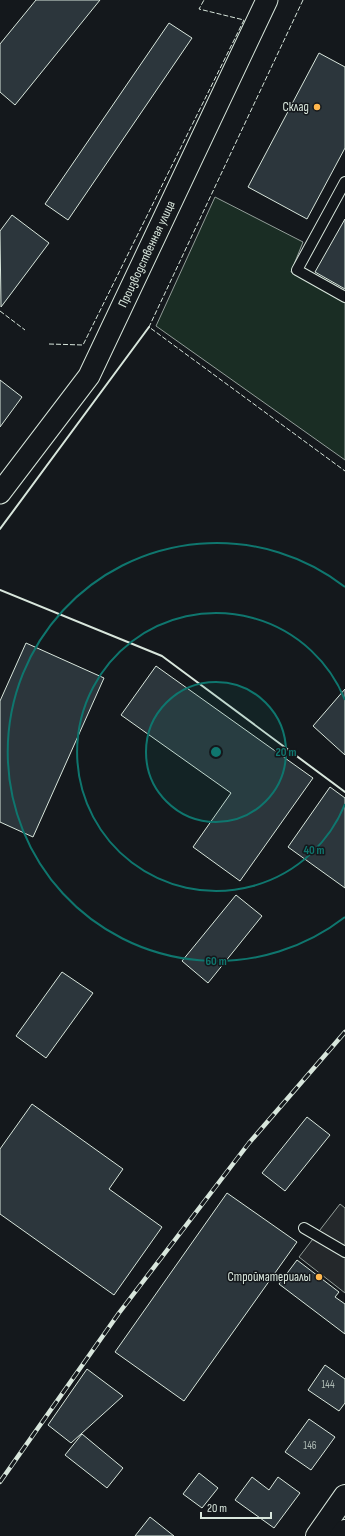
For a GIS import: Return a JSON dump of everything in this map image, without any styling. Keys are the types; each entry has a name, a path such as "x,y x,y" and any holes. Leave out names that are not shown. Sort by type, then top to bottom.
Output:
{"main road":[{"path":"317,1536 345,1496"},
{"path":"342,1536 345,1531"}],"street":[{"name":"Производственная улица","path":"0,493 89,376 267,0"}],"lane":[{"path":"345,182 297,270 345,297"},
{"path":"304,1228 345,1252"}],"green space":[{"path":"215,197 303,242 291,272 345,303 345,460 156,326"}],"shaded area":[{"path":"340,1204 345,1208 345,1293 299,1257"}],"building":[{"path":"36,0 100,0 15,105 0,92 0,44"},
{"path":"169,23 192,38 68,220 45,204"},
{"name":"Склад","path":"319,53 345,67 345,148 307,219 248,187"},
{"path":"12,215 49,243 1,307 0,231"},
{"path":"345,219 345,289 315,272"},
{"path":"0,380 22,397 0,427"},
{"path":"26,643 104,678 33,837 0,822 0,701"},
{"path":"156,666 313,778 240,881 193,847 231,793 121,715"},
{"path":"345,689 345,755 313,726"},
{"path":"330,787 345,798 345,888 288,847"},
{"path":"236,895 262,916 208,983 182,961"},
{"path":"62,972 93,993 46,1058 16,1036"},
{"path":"32,1104 123,1169 109,1189 162,1227 114,1295 0,1214 0,1149"},
{"path":"307,1117 330,1135 285,1191 262,1173"},
{"path":"227,1193 297,1242 184,1401 115,1352"},
{"path":"297,1260 339,1292 335,1297 345,1304 345,1334 279,1284"},
{"path":"325,1365 345,1379 345,1403 339,1411 308,1390"},
{"path":"87,1369 123,1396 71,1443 48,1425"},
{"path":"309,1419 335,1437 311,1470 285,1452"},
{"path":"82,1434 123,1468 107,1488 65,1455"},
{"path":"199,1473 218,1488 202,1508 183,1494"},
{"path":"252,1477 269,1490 278,1477 300,1493 274,1528 235,1500"},
{"path":"150,1517 174,1536 135,1536"}],"railway":[{"path":"0,1482 119,1313 249,1143 345,1032"}],"fence":[{"path":"49,344 83,345 244,20 199,9 204,0"},
{"path":"303,0 149,327 345,471"},
{"path":"0,311 25,330"}],"wall":[{"path":"0,529 149,327"},
{"path":"0,590 162,656 345,792"}],"place":[{"name":"Склад","path":"317,107"},
{"name":"Стройматериалы","path":"319,1277"}]}
